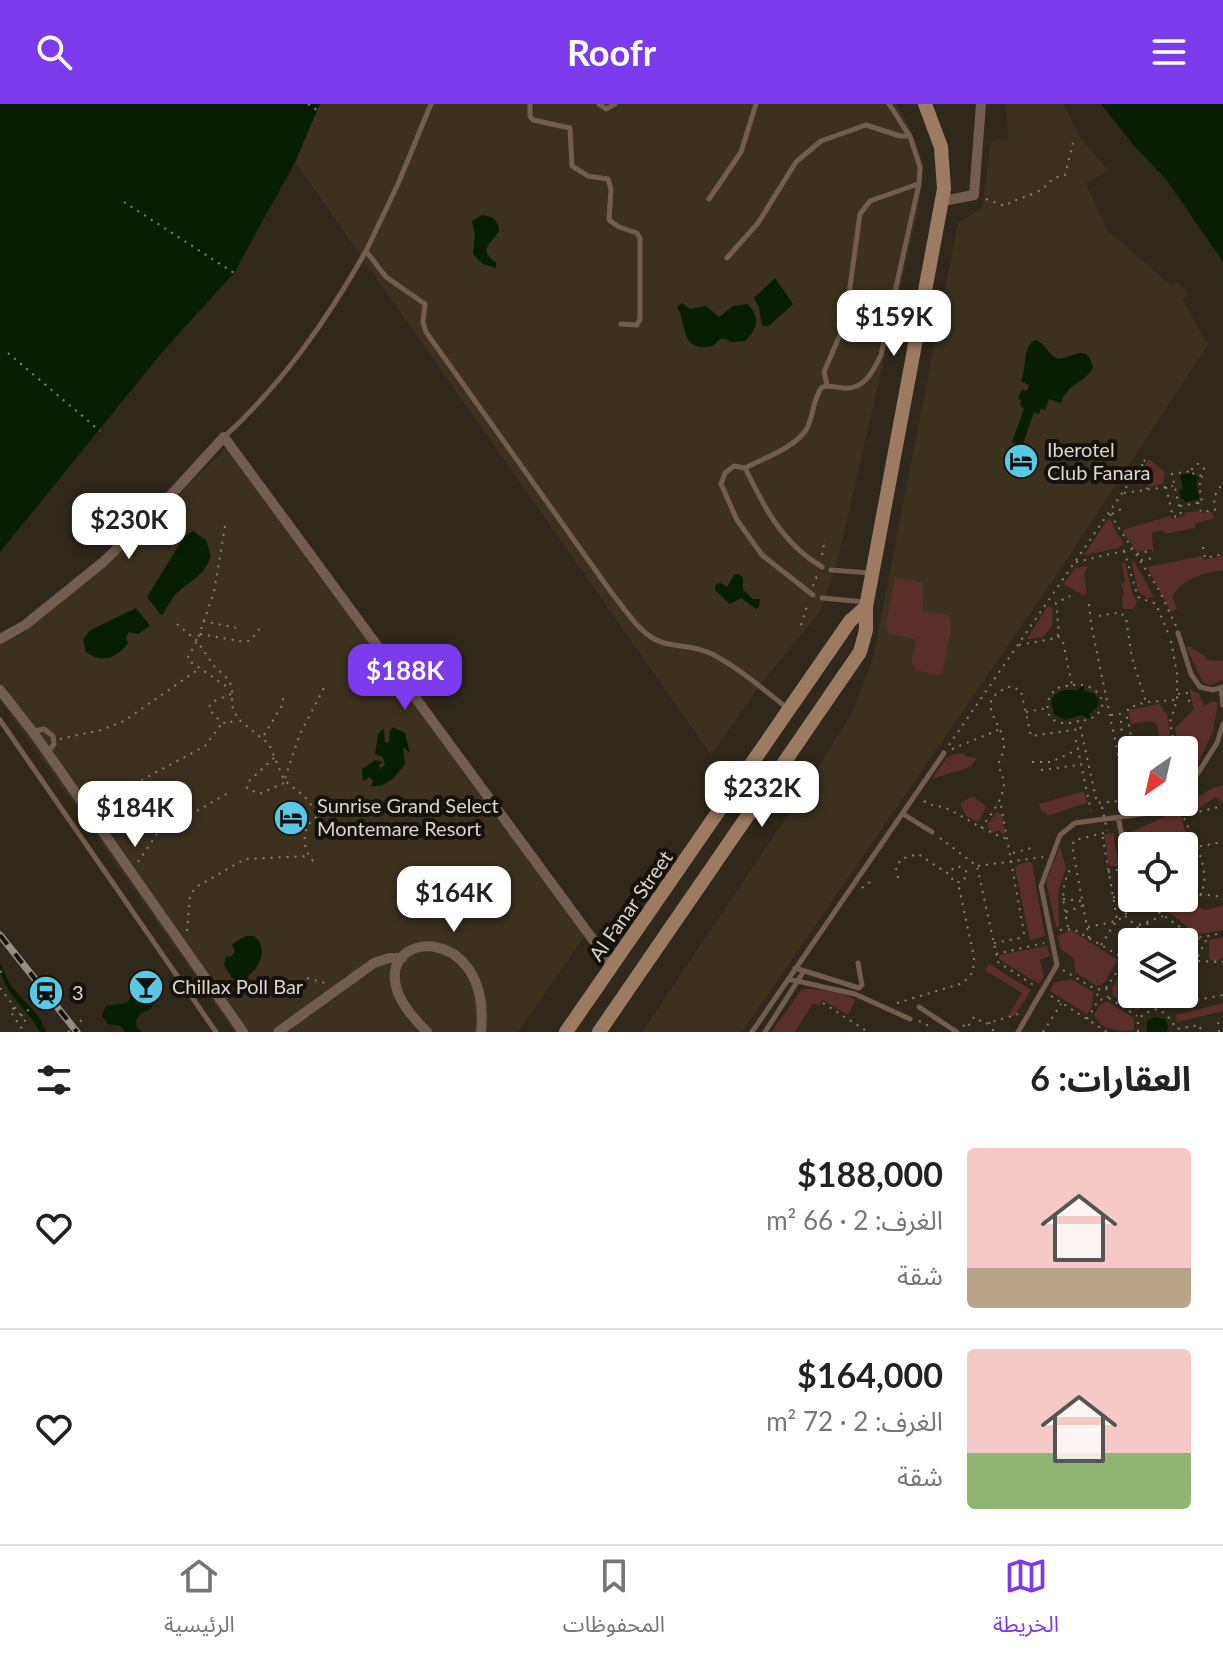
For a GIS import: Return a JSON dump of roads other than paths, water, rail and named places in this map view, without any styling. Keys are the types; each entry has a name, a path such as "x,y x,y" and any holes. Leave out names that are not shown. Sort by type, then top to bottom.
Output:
{"main road":[{"path":"599,1032 852,666 863,641 866,604 943,201 944,161 938,133 925,104"},
{"name":"Al Fanar Street","path":"566,1032 791,711 850,621 866,604"}],"street":[{"path":"943,201 974,195 981,104"},
{"path":"0,639 25,625 102,563 159,508 224,437 613,967"},
{"path":"0,690 33,732 243,1032"},
{"path":"427,1032 396,989 396,970 402,958 411,951 432,945 443,947 468,968 479,993 481,1032"},
{"path":"278,1032 379,961 402,958"}],"lane":[{"path":"224,437 257,405 309,343 366,251 431,104"},
{"path":"530,104 530,118 533,120 570,128 572,166 588,176 608,179 611,189 609,220 637,233 640,238 640,319 637,325 621,324"},
{"path":"599,104 606,109 615,104"},
{"path":"709,199 741,152 756,104"},
{"path":"812,595 762,555 737,520 721,484 722,477 734,466 745,468 794,441 807,429 822,387 856,388 875,369 881,355 919,184 920,167 910,136 889,104"},
{"path":"727,258 758,223 796,162 821,141 866,125 900,136 910,136"},
{"path":"827,385 824,372 845,323 860,214 870,201 919,184"},
{"path":"366,251 386,277 425,304 423,326 426,332 611,592 644,631 665,644 691,646 715,656 791,711"},
{"path":"745,468 777,528 805,557 821,566"},
{"path":"831,570 872,573"},
{"path":"822,598 866,604"},
{"path":"1178,633 1191,674 1206,690 1222,687 1223,705"},
{"path":"0,720 216,1032"},
{"path":"1198,773 1217,743 1223,724"},
{"path":"33,732 44,729 51,733 53,748 47,753"},
{"path":"752,1032 944,753"},
{"path":"903,814 932,832"},
{"path":"1018,1032 1057,965 1042,880 1064,830 1075,823 1126,816"},
{"path":"1118,817 1120,832"},
{"path":"795,968 859,988 862,985 858,963"},
{"path":"765,1032 804,971"},
{"path":"788,979 842,990 910,1019"},
{"path":"919,1007 957,1032"}],"railway":[{"path":"0,935 77,1032"}],"place":[{"name":"Iberotel Club Fanara","path":"1021,461"},
{"name":"Sunrise Grand Select Montemare Resort","path":"291,818"},
{"name":"Chillax Poll Bar","path":"146,987"},
{"name":"3","path":"46,993"}]}
